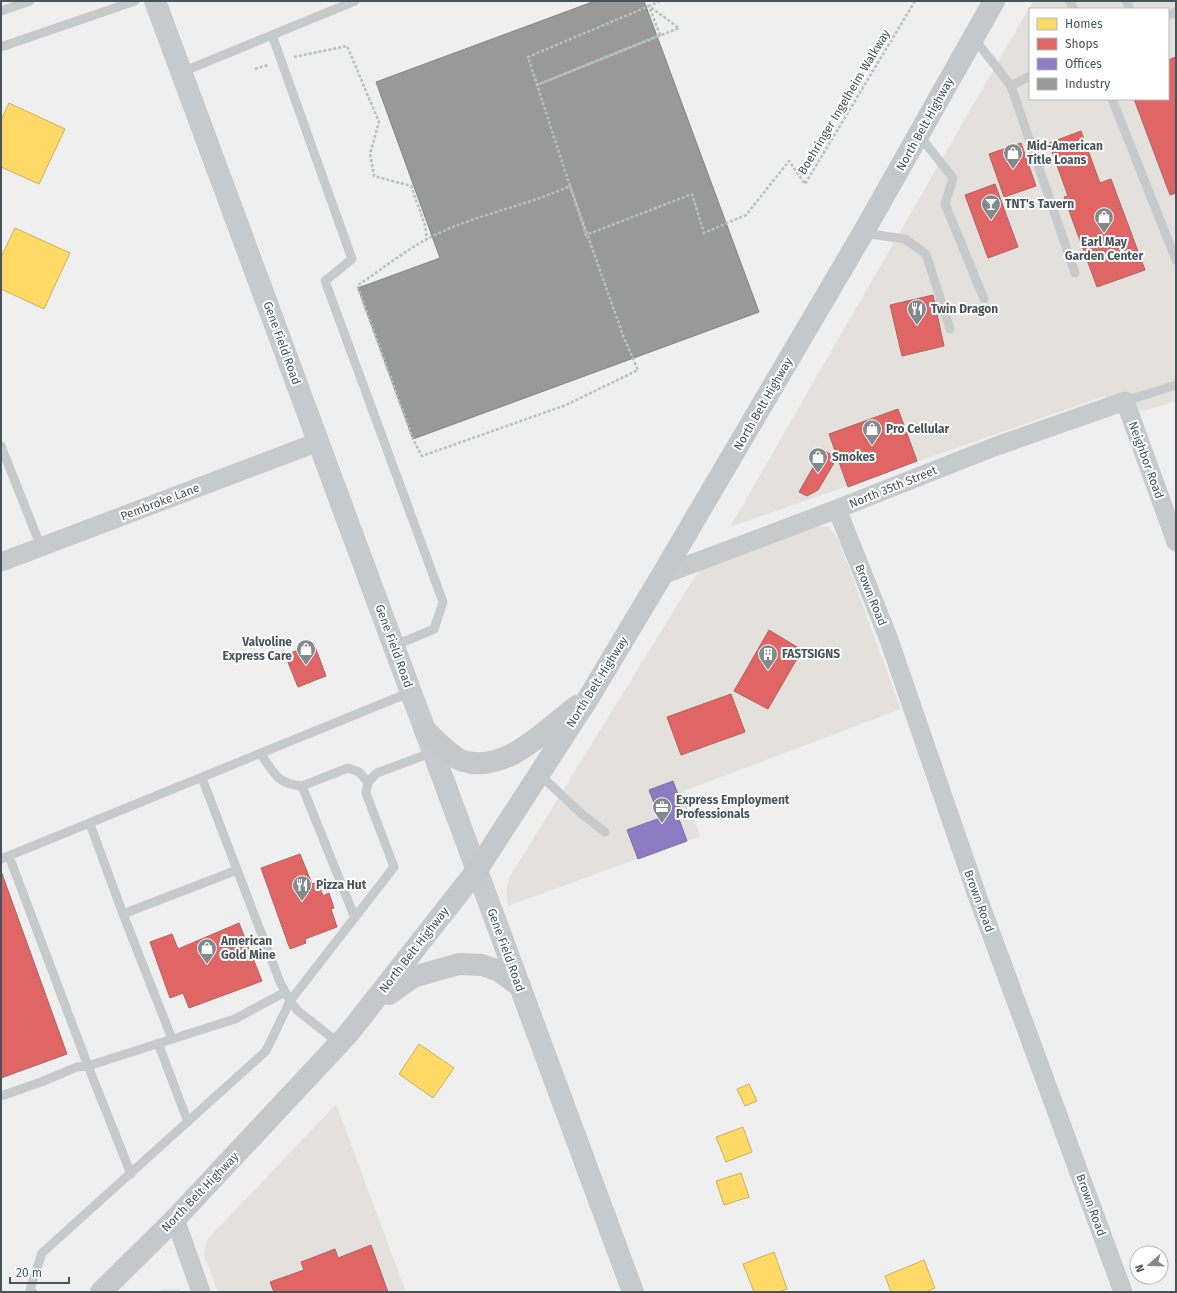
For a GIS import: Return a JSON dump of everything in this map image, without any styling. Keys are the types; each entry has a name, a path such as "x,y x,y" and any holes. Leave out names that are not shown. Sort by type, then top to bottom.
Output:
{"main road":[{"name":"North Belt Highway","path":"101,1292 175,1219 340,1044 476,870 589,697 662,575 863,233 994,1"},
{"path":"425,730 462,760 486,763 509,756 530,744 550,726 589,697"},
{"path":"369,1008 413,977 459,964 482,965 499,971 520,986"}],"street":[{"name":"Gene Field Road","path":"155,1 633,1292"},
{"name":"North 35th Street","path":"662,575 837,509 994,447 1125,401"},
{"name":"Neighbor Road","path":"1125,401 1176,542"},
{"name":"Pembroke Lane","path":"1,562 318,442"},
{"name":"Brown Road","path":"837,509 888,637 978,898 1123,1292"},
{"path":"175,1219 201,1292"}],"lane":[{"path":"1,11 30,1"},
{"path":"1,47 135,1"},
{"path":"182,72 355,1"},
{"path":"272,35 352,259 326,281 443,602 434,628 394,646"},
{"path":"974,37 1011,86 1075,273"},
{"path":"1011,86 1029,77"},
{"path":"1112,100 1176,260"},
{"path":"919,135 953,178 945,204 984,299"},
{"path":"863,233 905,239 926,254 950,328"},
{"path":"1125,401 1176,385"},
{"path":"1,446 41,547"},
{"path":"131,1174 5,858 411,692"},
{"path":"30,1291 42,1253 266,1051 290,1001 394,867 366,793 368,782 377,773 433,752"},
{"path":"261,754 275,775 287,785 302,786 348,768 359,772 368,782"},
{"path":"539,774 583,815 605,832"},
{"path":"202,778 285,992 298,1011 340,1044"},
{"path":"302,786 354,918"},
{"path":"90,824 123,914 172,1039"},
{"path":"123,914 237,870"},
{"path":"1,1096 77,1067 88,1066 235,1019 285,992"},
{"path":"158,1043 188,1122"}],"path":[{"name":"Boehringer Ingelheim Walkway","path":"660,1 528,57 586,235 692,194 704,233 746,215 789,161 806,184 915,1"},
{"path":"536,84 660,35 649,6"},
{"path":"536,84 679,28 649,6"},
{"path":"255,69 305,54 347,46 379,122 370,154 374,176 411,186 425,225 427,239"},
{"name":"Boehringer Ingelheim Walkway","path":"570,186 624,338 638,370 566,405 422,456 414,439 358,285 427,239 490,213 555,193 570,186"}],"shaded area":[{"path":"1033,1 1176,1 1176,401 1144,411 1105,396 730,527"},
{"path":"815,526 829,527 839,541 901,709 684,791 700,836 508,906 506,891 509,878 694,578 707,564"},
{"path":"336,1104 406,1292 218,1292 204,1255 206,1241"},
{"path":"162,1289 179,1289 182,1292 157,1292"}],"building: Homes":[{"path":"9,103 65,129 39,184 1,167 1,120"},
{"path":"15,228 70,253 44,309 1,289 1,257"},
{"path":"419,1044 454,1068 433,1098 399,1074"},
{"path":"749,1084 757,1101 745,1106 737,1089"},
{"path":"743,1127 752,1152 726,1162 716,1137"},
{"path":"741,1173 749,1197 724,1205 716,1181"},
{"path":"774,1252 787,1289 779,1292 754,1292 743,1264"},
{"path":"924,1260 935,1288 926,1292 891,1292 885,1276"}],"building: Shops":[{"path":"1176,57 1176,193 1170,195 1134,100 1169,100 1169,60"},
{"name":"Earl May Garden Center","path":"1081,131 1100,183 1111,179 1145,270 1097,287 1064,197 1068,196 1049,143"},
{"name":"Mid-American Title Loans","path":"1021,143 1036,186 1004,197 989,154"},
{"name":"TNT's Tavern","path":"995,184 1018,247 988,258 965,195"},
{"name":"Twin Dragon","path":"933,295 944,346 902,356 890,305"},
{"name":"Pro Cellular","path":"898,409 917,461 848,487 829,434"},
{"name":"Smokes","path":"823,450 837,458 818,490 807,496 799,492"},
{"name":"FASTSIGNS","path":"769,630 802,650 768,709 734,691"},
{"name":"Valvoline Express Care","path":"314,644 326,676 298,687 285,655"},
{"path":"731,694 745,732 681,755 667,717"},
{"name":"Pizza Hut","path":"300,854 312,884 318,882 323,896 329,893 334,908 331,909 337,927 305,939 306,943 290,949 261,868"},
{"path":"1,871 67,1054 1,1078"},
{"name":"American Gold Mine","path":"239,923 262,981 189,1008 183,993 170,998 150,942 172,934 178,949"},
{"path":"371,1245 388,1292 274,1292 270,1282 304,1270 301,1262 335,1249 338,1258"}],"building: Offices":[{"name":"Express Employment Professionals","path":"673,781 682,805 675,808 687,841 638,859 627,830 660,818 649,790"}],"building: Industry":[{"path":"595,1 644,1 759,312 413,439 358,288 440,258 376,82"}],"place":[{"name":"Mid-American Title Loans","path":"1013,170"},
{"name":"TNT's Tavern","path":"991,221"},
{"name":"Earl May Garden Center","path":"1104,234"},
{"name":"Twin Dragon","path":"917,326"},
{"name":"Pro Cellular","path":"872,446"},
{"name":"Smokes","path":"818,474"},
{"name":"Valvoline Express Care","path":"306,666"},
{"name":"FASTSIGNS","path":"768,671"},
{"name":"Express Employment Professionals","path":"662,824"},
{"name":"Pizza Hut","path":"302,902"},
{"name":"American Gold Mine","path":"207,965"}]}
